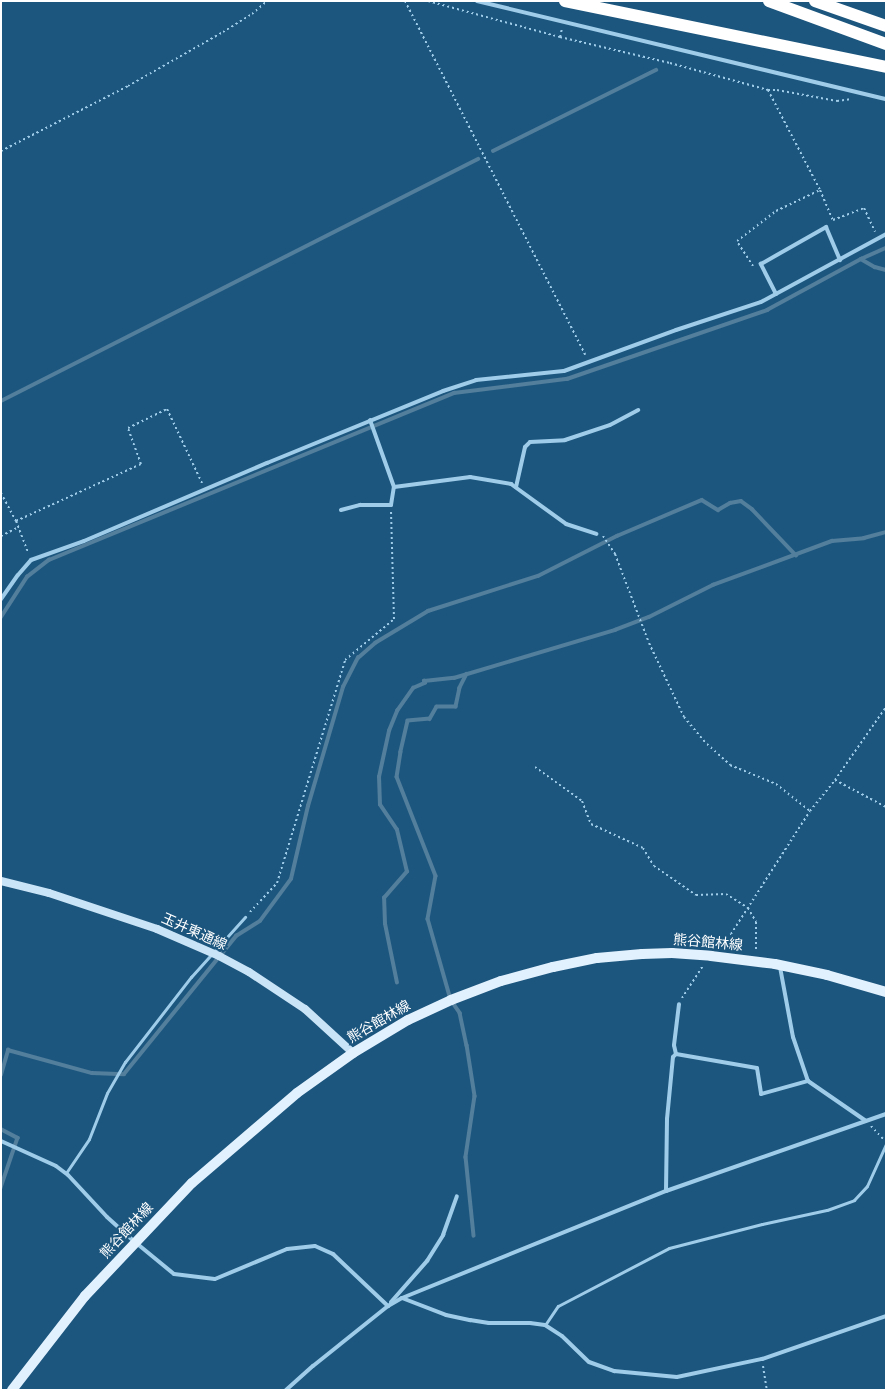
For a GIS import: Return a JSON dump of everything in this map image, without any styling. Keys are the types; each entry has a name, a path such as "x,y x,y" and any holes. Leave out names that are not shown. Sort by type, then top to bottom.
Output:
{"highway":[{"path":"565,1 886,67"},
{"path":"769,1 886,44"},
{"path":"815,1 886,26"}],"main road":[{"name":"熊谷館林線","path":"12,1390 85,1296 134,1242 192,1183 247,1134 297,1093 353,1053 408,1020 451,1000 501,981 553,967 597,958 642,954 711,956 756,961 827,975 886,992"}],"street":[{"path":"477,1 886,99"},
{"path":"776,294 762,264 826,227 840,260"},
{"path":"1,599 18,574 31,560 84,540 443,391 476,380 564,371 676,330 760,302 886,234"},
{"path":"516,487 525,447 530,442 565,440 610,425 638,410"},
{"path":"342,510 360,505 391,505 394,487 371,421"},
{"path":"394,487 470,477 511,484 566,524 596,534"},
{"name":"玉井東通線","path":"1,881 49,893 157,929 249,972 305,1009 353,1053"},
{"path":"780,965 793,1037 808,1080 866,1121"},
{"path":"666,1191 667,1119 673,1057 676,1054 674,1045 679,1004"},
{"path":"676,1054 756,1068 761,1094 808,1080"},
{"path":"286,1390 313,1366 388,1306 402,1298 666,1191 886,1114"},
{"path":"1,1141 56,1166 66,1173 107,1217 134,1242 174,1274 215,1279 287,1249 315,1246 334,1254 388,1306"},
{"path":"388,1306 427,1261 443,1235 458,1196"},
{"path":"402,1298 446,1315 470,1320 489,1323 530,1323 545,1325 562,1336 589,1362 614,1371 677,1377 762,1359 886,1316"}],"lane":[{"path":"66,1173 89,1139 107,1093 125,1062 191,977 245,917"},
{"path":"545,1325 558,1306 669,1248 762,1224 827,1210 854,1200 867,1186 886,1143"}],"path":[{"path":"1,151 135,82 223,32 252,14 267,1"},
{"path":"405,1 588,362"},
{"path":"428,1 560,37 670,63 768,90 777,90 837,101 847,101 857,97 859,93"},
{"path":"768,90 820,190 833,220 864,208 878,239"},
{"path":"755,269 737,241 776,211 820,190"},
{"path":"16,521 140,464 128,428 167,409 205,489"},
{"path":"1,493 16,521 31,560"},
{"path":"245,917 277,883 345,660 394,619 391,505"},
{"path":"1,536 18,528"},
{"path":"596,534 605,536 615,554 650,643 684,717 707,744 730,765 776,784 810,811"},
{"path":"679,1004 690,983 711,956 731,934 810,811 835,780 886,708"},
{"path":"535,767 582,801 591,824 644,848 654,866 696,895 726,894 748,908 756,922 756,961"},
{"path":"835,780 886,807"},
{"path":"866,1121 886,1143"},
{"path":"762,1359 767,1390"}],"waterway":[{"path":"493,151 656,70"},
{"path":"1,401 478,159"},
{"path":"1,617 27,577 49,560 454,393 567,379 767,310 861,259 886,248"},
{"path":"861,259 875,267 886,270"},
{"path":"1,1075 8,1050 92,1073 124,1074 236,936 260,921 291,879 308,806 343,687 358,658 375,643 428,611 538,576 617,536 702,500 718,510 730,503 741,501 752,509 796,555"},
{"path":"397,983 385,924 384,898 407,872 397,830 380,805 379,777 389,731 397,711 413,688 425,683 424,681 454,678 615,630 649,617 713,585 832,541 864,538 886,532"},
{"path":"467,674 460,688 456,707 437,707 430,719 408,721 397,777 436,876 428,919 451,1000 460,1013 467,1045 475,1096 466,1157 474,1236"},
{"path":"1,1129 18,1138 1,1188"}]}
